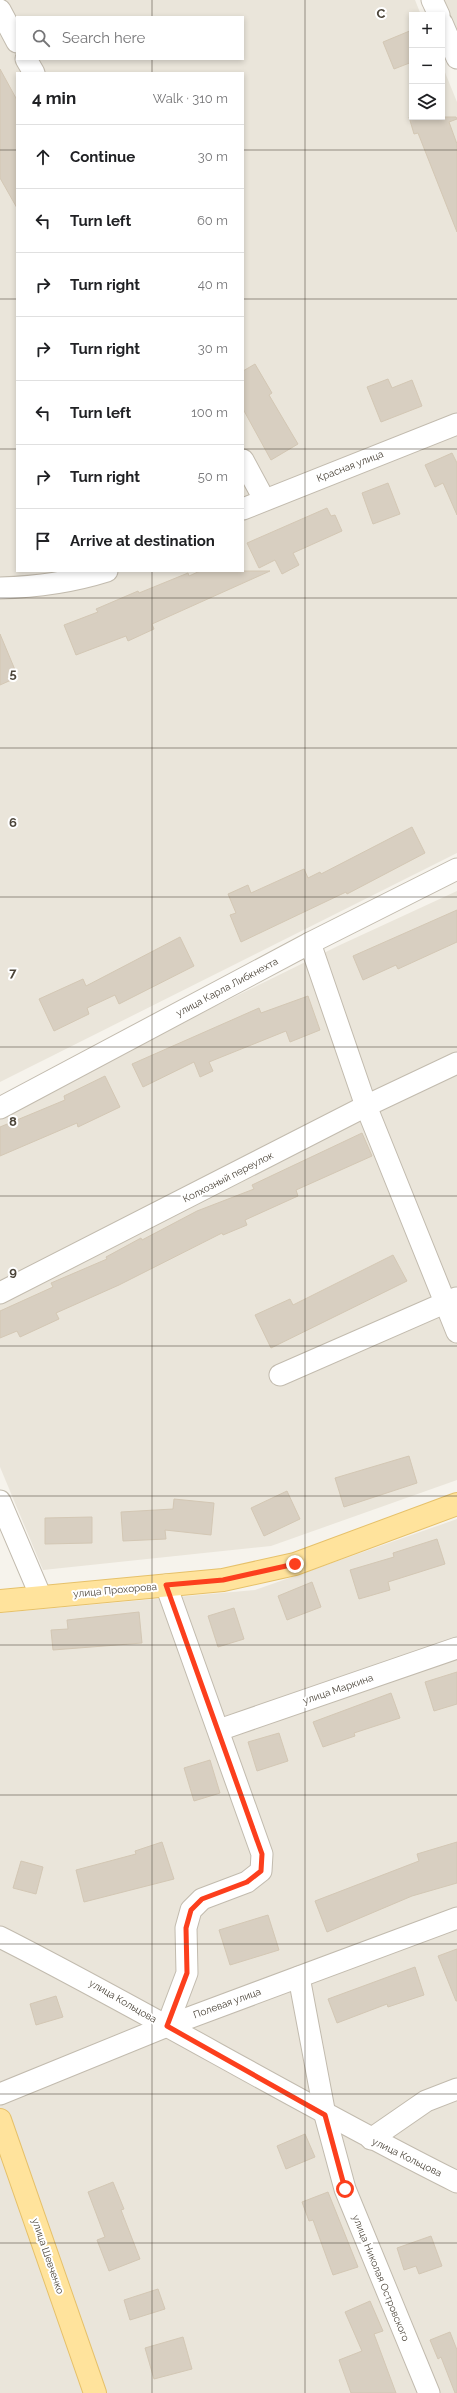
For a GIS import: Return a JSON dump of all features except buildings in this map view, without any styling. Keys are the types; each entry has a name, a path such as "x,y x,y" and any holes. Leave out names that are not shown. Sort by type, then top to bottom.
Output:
{"main road":[{"name":"улица Прохорова","path":"0,1601 223,1580 295,1564 457,1504"},
{"name":"улица Шевченко","path":"0,2120 95,2393"}],"street":[{"path":"432,0 438,12"},
{"path":"0,10 16,40"},
{"path":"445,30 457,58"},
{"path":"27,60 33,72"},
{"name":"Красная улица","path":"244,509 264,499 457,424"},
{"path":"244,462 264,499"},
{"path":"0,588 42,586 84,578 104,572"},
{"name":"улица Карла Либкнехта","path":"0,1108 310,943 457,869"},
{"path":"310,943 366,1106 450,1301 457,1332"},
{"name":"Колхозный переулок","path":"0,1293 366,1106 457,1063"},
{"path":"280,1376 450,1301"},
{"path":"0,1502 41,1597"},
{"path":"166,1585 262,1854 261,1871 247,1882 202,1899 191,1910 186,1928 187,1973 167,2026"},
{"name":"улица Маркина","path":"219,1730 457,1648"},
{"name":"Полевая улица","path":"0,2094 167,2026 457,1918"},
{"name":"улица Кольцова","path":"0,1937 89,1982 325,2115 457,2182"},
{"name":"улица Николая Островского","path":"299,1977 325,2115 345,2189 429,2393"},
{"path":"371,2139 426,2101 457,2089"}],"shaded area":[{"path":"0,0 415,0 420,12 409,12 409,120 445,120 445,72 457,102 457,853 0,1082"},
{"path":"442,0 457,0 457,37"},
{"path":"457,891 457,1480 271,1546 43,1570 0,1467 0,1112 340,945"},
{"path":"457,1519 457,2393 0,2393 0,1613 255,1590"}],"route":[{"path":"295,1564 223,1580 166,1585 262,1854 261,1871 247,1882 202,1899 191,1910 186,1928 188,1949 187,1973 167,2026 325,2115 345,2189"}]}
